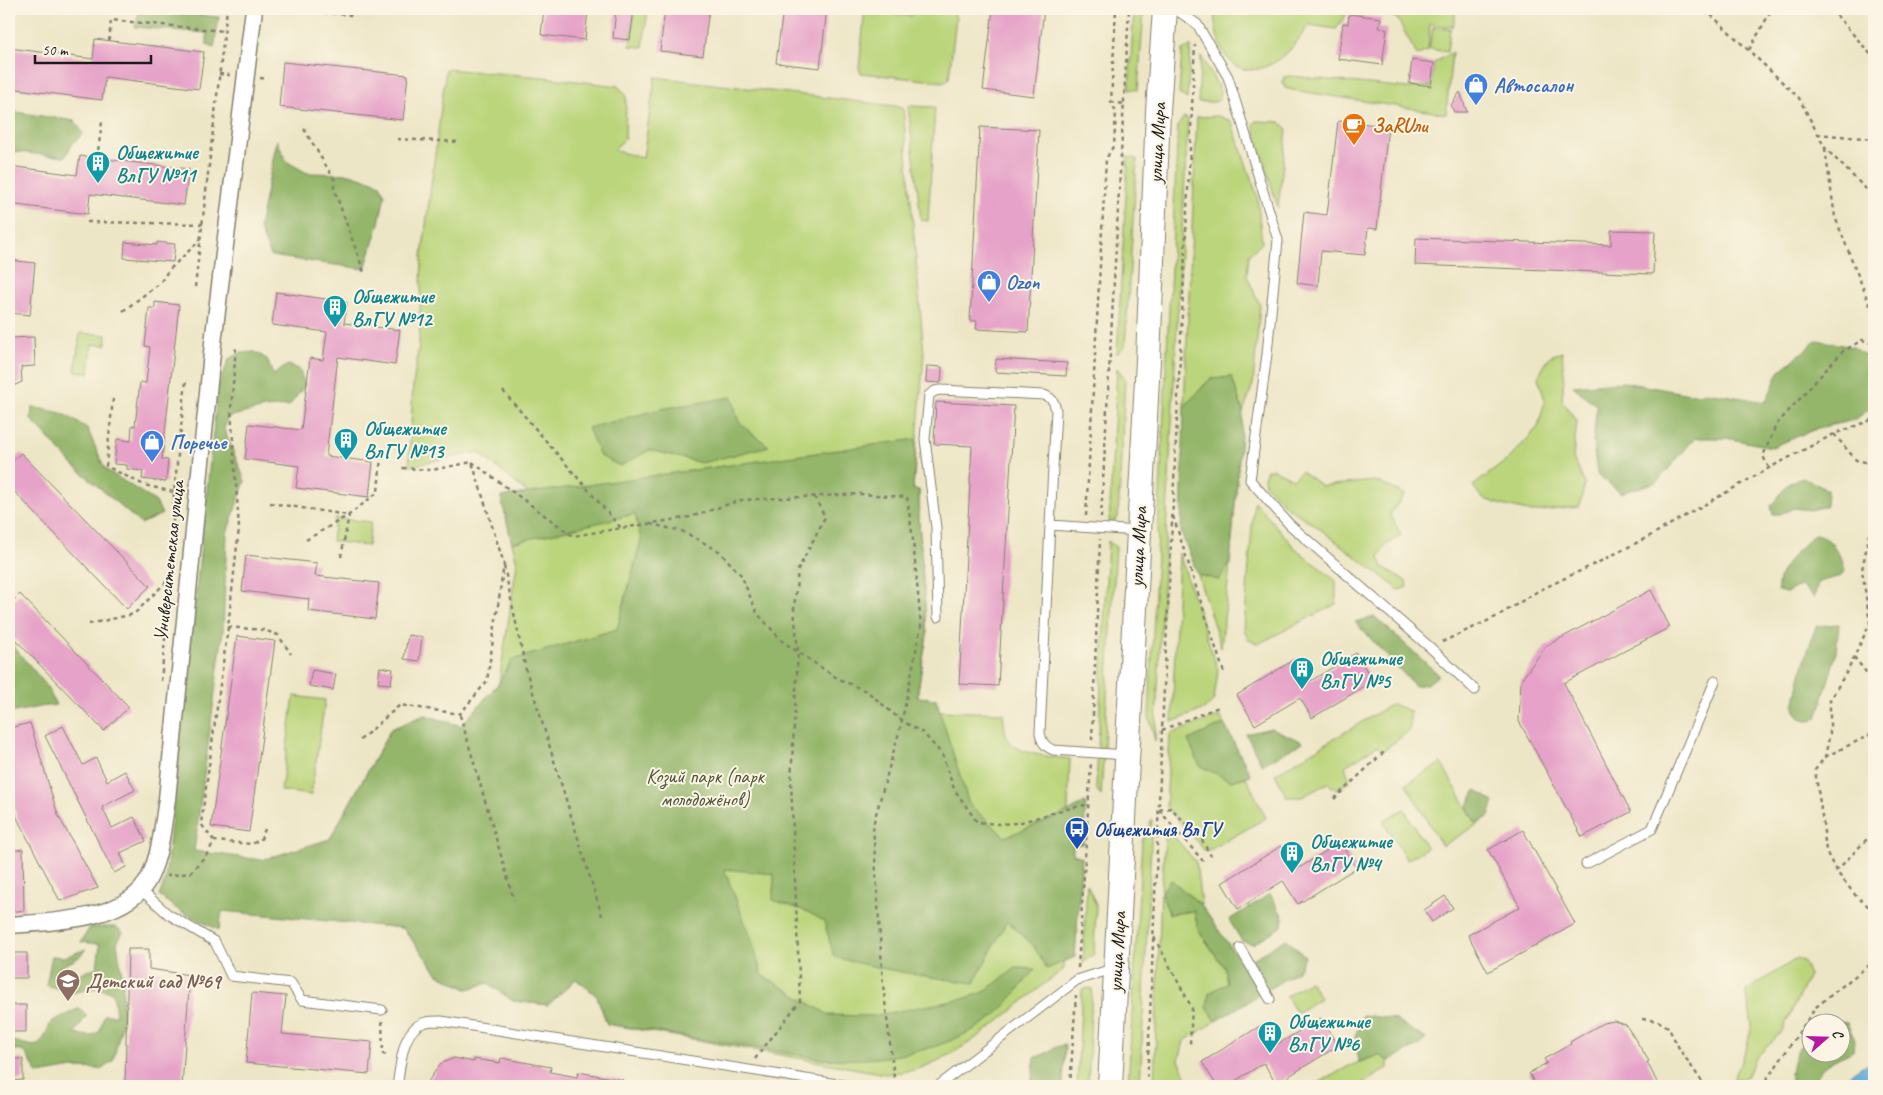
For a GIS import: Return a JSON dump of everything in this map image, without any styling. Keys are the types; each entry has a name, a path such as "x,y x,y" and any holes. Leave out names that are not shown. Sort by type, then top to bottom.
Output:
{"main road":[{"name":"улица Мира","path":"1110,1086 1139,531 1158,111 1165,9"}],"street":[{"name":"Университетская улица","path":"136,895 149,878 157,857 167,798 213,344 254,9"},
{"path":"9,925 100,914 136,895"}],"lane":[{"path":"1175,9 1197,24 1228,77 1278,240 1267,354 1250,480 1289,524 1430,647 1475,690"},
{"path":"938,617 936,528 925,439 930,395 940,390 1044,395 1050,397 1054,402 1056,410 1040,733 1046,747 1053,750 1127,755"},
{"path":"1050,525 1139,531"},
{"path":"1586,864 1652,829 1715,680"},
{"path":"136,895 215,942 231,976 291,983 302,1000 382,1010"},
{"path":"1240,948 1270,999"},
{"path":"938,1086 1077,980 1116,968"},
{"path":"398,1086 405,1044 413,1030 425,1022 442,1021 850,1086"}],"path":[{"path":"195,287 227,9"},
{"path":"270,9 352,15"},
{"path":"1086,528 1106,159 1114,145 1116,112 1111,102 1116,9"},
{"path":"1070,1086 1092,753 1101,529 1129,9"},
{"path":"1705,9 1798,98 1825,148 1874,197"},
{"path":"1749,50 1772,9"},
{"path":"1830,9 1874,58"},
{"path":"109,41 111,20 224,31"},
{"path":"1147,1086 1162,730 1197,24"},
{"path":"1111,102 1124,104"},
{"path":"97,158 102,122"},
{"path":"304,129 334,179 334,189 365,275"},
{"path":"1817,134 1874,139"},
{"path":"396,139 460,142"},
{"path":"1825,148 1835,217 1874,316"},
{"path":"87,222 203,224"},
{"path":"123,312 160,283 168,271 202,239"},
{"path":"1769,468 1763,456 1776,425 1842,352 1862,340 1874,344"},
{"path":"236,346 230,410 239,528 228,627 201,824 214,841 252,844 261,839 265,829"},
{"path":"161,686 171,577 174,492 186,381"},
{"path":"503,391 621,528"},
{"path":"114,399 106,466 144,485 174,492"},
{"path":"1430,647 1498,616 1538,591 1648,537 1769,468 1834,434 1869,421 1874,417"},
{"path":"1834,434 1856,460 1874,464"},
{"path":"306,540 348,515 378,492 381,456"},
{"path":"472,462 504,564 526,670 602,916"},
{"path":"401,468 432,470 472,462 574,536 690,517 741,500 861,494 907,497 921,626 902,721 873,826 883,984 895,1086"},
{"path":"747,1070 800,1000 792,782 798,652 794,609 798,570 825,517 814,496"},
{"path":"270,503 348,515"},
{"path":"1173,514 1224,673"},
{"path":"341,557 348,515"},
{"path":"649,523 682,531 719,551 741,575 757,613 784,642 836,678 868,692 902,721 923,733 942,754 954,789 977,822 1018,824 1062,810 1089,804"},
{"path":"1870,623 1862,570 1869,535 1874,527"},
{"path":"460,714 487,681 504,564"},
{"path":"88,624 134,614 171,577"},
{"path":"1874,615 1854,658 1830,700 1830,733 1825,757 1815,770 1826,851 1836,871 1856,896 1874,911"},
{"path":"228,627 264,630 278,635 291,654"},
{"path":"1854,658 1874,682"},
{"path":"360,740 400,705 460,714"},
{"path":"1162,730 1221,706"},
{"path":"460,714 514,900"},
{"path":"1825,757 1874,733"},
{"path":"1334,799 1384,752"},
{"path":"1159,810 1172,808 1202,840 1211,856"},
{"path":"1159,810 1203,860"},
{"path":"1836,871 1874,832"},
{"path":"176,875 190,873 208,853 214,841"},
{"path":"1153,936 1192,1008 1190,1044"},
{"path":"1761,1086 1816,1007 1874,961"},
{"path":"1642,1019 1658,1021 1668,1028 1680,1050 1705,1086"},
{"path":"382,1022 383,1054"}],"green space":[{"path":"140,9 219,17 214,48 207,45 207,33 135,27"},
{"path":"635,9 648,9 643,47 630,46"},
{"path":"865,9 891,9 891,14 912,16 913,9 952,10 956,17 949,79 943,82 861,73 859,68"},
{"path":"1134,9 1144,9 1138,90 1129,89"},
{"path":"1214,9 1456,9 1453,27 1430,24 1428,51 1417,55 1397,18 1385,14 1349,11 1336,29 1309,25 1285,55 1265,67 1251,70 1240,68 1231,62 1224,52 1218,39"},
{"path":"1433,27 1450,29 1447,52 1429,49"},
{"path":"1191,46 1187,99 1179,94 1182,50"},
{"path":"1452,52 1446,114 1292,90 1285,88 1283,82 1284,77 1290,76 1408,88 1431,86 1434,63"},
{"path":"1201,56 1219,88 1221,98 1215,102 1198,102"},
{"name":"Козий парк (парк молодожёнов)","path":"446,69 543,77 618,86 626,95 625,139 613,150 643,158 655,77 903,107 924,354 913,489 919,490 919,521 927,634 917,697 936,699 940,711 1003,713 1007,737 1018,748 1044,756 1070,759 1064,905 1064,969 995,1024 960,1049 916,1069 886,1074 607,1024 597,996 576,979 548,1005 513,1001 488,983 467,989 438,974 403,928 322,920 330,839 391,729 425,715 461,726 499,683 517,563 501,497 528,493 478,452 409,466 413,385 419,345 422,256"},
{"path":"908,106 935,107 928,221 921,220"},
{"path":"9,111 75,121 83,134 73,143 65,157 9,151"},
{"path":"1218,116 1231,121 1257,195 1262,243 1249,254 1247,276 1260,305 1253,384 1243,412 1231,377 1210,379 1184,407 1197,117"},
{"path":"1184,117 1188,119 1155,741 1149,716 1178,126"},
{"path":"1257,121 1280,122 1287,130 1278,208 1253,124"},
{"path":"277,140 286,161 307,173 350,174 379,183 385,195 379,223 365,269 271,256 259,228"},
{"path":"1128,157 1137,159 1125,346 1117,354"},
{"path":"80,333 107,335 106,345 92,344 89,373 75,371"},
{"path":"1817,340 1852,347 1874,361 1874,406 1854,420 1818,428 1772,447 1726,438 1695,438 1657,482 1621,493 1597,474 1593,441 1597,406 1573,386 1623,382 1689,394 1712,393 1766,402 1779,372"},
{"name":"Козий парк (парк молодожёнов)","path":"255,352 267,359 273,375 288,365 299,369 305,385 289,406 264,408 228,417 224,429 245,481 227,533 223,631 194,851 262,860 330,839 391,729 425,715 461,726 499,683 512,660 617,629 641,540 635,514 512,543 501,497 916,439 913,489 919,490 919,521 927,634 917,697 936,699 969,804 1005,837 1068,812 1086,802 1083,844 1073,845 1073,854 1082,857 1075,957 1047,969 1033,945 1007,921 974,983 903,972 834,957 824,921 808,912 773,900 774,874 724,869 750,935 762,975 829,1015 872,1016 963,999 982,993 1016,968 1035,969 997,1014 973,1030 953,1040 911,1053 889,1057 845,1060 823,1059 607,1024 597,996 576,979 548,1005 513,1001 488,983 467,989 438,974 403,928 222,911 219,930 180,911 159,896 165,881 218,387 229,359 241,353"},
{"path":"1562,352 1564,376 1562,401 1577,421 1573,458 1585,484 1579,507 1532,512 1482,498 1473,486 1511,457 1538,427 1545,400 1538,377 1550,356"},
{"path":"1117,368 1125,379 1118,517 1109,525"},
{"path":"1232,377 1243,412 1230,564 1219,580 1198,575 1181,532 1184,407 1210,379"},
{"path":"732,397 738,420 751,433 769,446 702,463 650,450 620,466 600,456 588,428 661,409"},
{"path":"32,407 62,413 87,428 105,469 156,502 162,514 141,524 71,463 31,419"},
{"path":"1273,469 1293,479 1301,471 1322,486 1375,481 1405,494 1390,514 1401,535 1385,546 1379,557 1383,567 1406,581 1407,587 1399,590 1316,526 1286,506 1265,484 1264,477 1267,470"},
{"path":"1805,478 1827,490 1826,506 1811,510 1794,508 1780,514 1773,514 1771,506 1790,482"},
{"path":"1254,501 1295,548 1336,581 1336,604 1258,644 1248,639 1244,629"},
{"path":"335,518 371,522 368,546 332,541"},
{"path":"1814,534 1825,538 1834,547 1845,569 1841,576 1818,582 1814,598 1801,585 1786,593 1778,591 1778,583 1785,567 1795,553"},
{"path":"1108,541 1116,547 1101,796 1096,788"},
{"path":"1179,553 1218,670 1214,700 1205,709 1172,722"},
{"path":"1230,564 1221,648 1198,575 1219,580"},
{"path":"1375,617 1439,675 1427,684 1415,686 1355,622"},
{"path":"1839,624 1835,658 1817,718 1810,721 1800,718 1794,709 1803,667 1816,626"},
{"path":"9,641 46,685 56,705 9,713"},
{"path":"294,696 325,700 311,795 281,791"},
{"path":"1392,704 1410,711 1410,730 1383,751 1377,746 1345,766 1350,781 1336,790 1328,783 1302,797 1287,797 1275,774"},
{"path":"1220,716 1224,724 1189,740 1231,781 1246,777 1266,818 1206,852 1166,807 1170,734"},
{"path":"1224,724 1251,775 1231,781 1200,766 1188,740"},
{"path":"1271,728 1303,742 1262,765 1246,734"},
{"path":"1441,763 1477,825 1442,846 1406,784"},
{"path":"1476,790 1494,802 1489,816 1477,825 1467,807"},
{"path":"1404,809 1427,848 1407,860 1383,821"},
{"path":"1152,819 1140,1086 1128,1086 1142,841"},
{"path":"1166,827 1196,862 1201,905 1171,880 1169,914 1194,911 1198,929 1225,969 1227,983 1207,1007 1216,1021 1184,1041 1179,1060 1190,1086 1154,1086 1161,892"},
{"path":"1171,880 1201,905 1243,965 1286,939 1305,956 1298,971 1216,1021 1207,1007 1209,993 1227,983 1225,969 1198,929 1194,911 1169,914 1161,892"},
{"path":"1087,884 1096,905 1094,954 1083,963"},
{"path":"1270,894 1283,917 1282,926 1253,944 1242,941 1229,920"},
{"path":"90,927 116,927 123,932 117,943 123,982 122,1024 113,1061 102,1069 73,1068 38,1074 25,1052 9,1048 9,1040 32,1046 37,1045 43,1039 51,1022 80,1008 87,1015 74,1034 91,1036 100,1031 104,1015 116,1015 113,992 95,988 71,993 46,985 52,956 64,957 86,949 78,958 60,967 63,974 80,974 97,967 100,944 81,942"},
{"path":"1796,959 1803,961 1809,975 1782,1031 1755,1059 1746,1077 1733,1081 1746,1049 1752,1025 1746,991"},
{"path":"1310,981 1320,998 1297,1013 1286,996"},
{"path":"1092,988 1088,1086 1077,1086 1082,989"},
{"path":"1362,1015 1394,1019 1426,1039 1420,1045 1388,1061 1379,1055 1359,1062 1355,1037"},
{"path":"1850,1029 1854,1038 1853,1051 1850,1052"},
{"path":"1065,1045 1063,1086 1031,1086 1035,1057"},
{"path":"1800,1047 1800,1062 1831,1062 1823,1068 1812,1086 1792,1086 1791,1071"},
{"path":"1379,1055 1388,1061 1388,1068 1359,1086 1313,1086 1349,1066"}],"water":[{"path":"1874,1063 1874,1086 1834,1086 1862,1066"}],"building":[{"path":"544,9 588,9 585,40 541,35"},
{"path":"616,9 634,9 630,40 613,38"},
{"path":"665,9 709,9 703,56 660,51"},
{"path":"783,9 827,9 820,68 776,63"},
{"path":"993,9 1044,9 1034,96 983,90"},
{"path":"1349,14 1381,18 1379,28 1387,29 1382,65 1338,59 1343,23 1348,24"},
{"path":"95,39 204,52 199,89 105,77 102,100 9,88 9,48 93,59"},
{"path":"1412,60 1434,63 1431,86 1409,83"},
{"path":"283,62 408,75 403,120 279,107"},
{"path":"1460,92 1467,112 1454,112 1451,105"},
{"path":"1338,121 1388,126 1377,229 1368,228 1365,255 1321,251 1318,286 1297,283 1304,212 1327,215"},
{"path":"980,127 1039,130 1028,332 976,329 977,321 970,321"},
{"name":"Общежитие ВлГУ №11","path":"80,156 189,169 184,205 90,194 88,214 9,204 9,166 77,175"},
{"path":"1611,230 1655,231 1653,274 1415,265 1416,238 1611,245"},
{"path":"125,242 157,245 157,242 175,244 173,262 124,258"},
{"path":"9,260 35,263 30,315 9,313"},
{"path":"276,292 347,302 344,323 400,330 395,365 338,357 326,456 373,462 369,497 296,488 299,466 245,459 249,424 301,430 310,358 323,360 327,332 272,325"},
{"path":"155,302 179,305 162,459 168,460 166,482 142,479 143,471 127,469 127,465 114,464 117,439 131,441 132,425 135,426 140,382 146,383 150,347 145,346 149,308 155,308"},
{"path":"34,337 35,366 21,367 22,382 9,388 9,338"},
{"path":"996,359 1067,363 1066,376 995,372"},
{"path":"927,366 942,367 941,383 926,382"},
{"path":"936,402 1014,406 998,686 959,684 972,446 934,444"},
{"path":"21,453 150,586 127,609 9,486 9,464"},
{"path":"246,555 317,563 315,576 379,583 375,619 308,611 309,599 242,591"},
{"path":"1651,590 1670,627 1564,683 1631,812 1582,837 1519,721 1521,680 1546,646"},
{"path":"20,594 129,707 104,731 9,633 9,605"},
{"path":"408,635 422,637 419,661 404,659"},
{"path":"237,636 275,641 249,832 211,827"},
{"name":"Общежитие ВлГУ №5","path":"1356,653 1373,681 1312,718 1300,698 1255,725 1237,695 1295,659 1309,682"},
{"path":"380,667 393,669 391,684 378,683"},
{"path":"312,670 336,674 333,690 309,686"},
{"path":"30,723 58,815 98,888 60,901 17,818 9,785 9,728"},
{"path":"63,726 83,765 96,758 107,781 125,771 135,790 102,807 112,828 134,817 146,841 120,853 126,867 114,873 45,736"},
{"path":"1523,830 1575,924 1488,972 1468,935 1520,907 1488,850"},
{"name":"Общежитие ВлГУ №4","path":"1340,842 1356,868 1298,904 1283,881 1238,909 1222,883 1281,846 1296,870"},
{"path":"23,849 24,910 10,912 9,851"},
{"path":"1445,896 1453,908 1432,922 1424,910"},
{"path":"128,949 149,949 149,969 190,975 182,1086 125,1086"},
{"path":"9,953 27,953 27,978 9,978"},
{"path":"252,993 286,996 282,1034 372,1042 369,1074 246,1063"},
{"path":"9,1005 26,1005 26,1032 9,1032"},
{"name":"Общежитие ВлГУ №6","path":"1321,1018 1338,1046 1276,1084 1264,1063 1227,1086 1217,1086 1202,1062 1260,1026 1273,1047"},
{"path":"1614,1021 1626,1025 1649,1061 1647,1062 1659,1086 1614,1086 1613,1084 1596,1081 1586,1086 1536,1086 1529,1073 1547,1063 1544,1059 1603,1023"},
{"path":"454,1058 474,1062 474,1059 500,1063 501,1058 551,1067 550,1072 577,1077 578,1072 623,1080 622,1086 425,1086 440,1064"},
{"path":"9,1059 23,1059 23,1080 9,1081"}],"place":[{"name":"Автосалон","path":"1476,106"},
{"name":"ЗаRUли","path":"1354,146"},
{"name":"Общежитие ВлГУ №11","path":"98,184"},
{"name":"Ozon","path":"989,303"},
{"name":"Общежитие ВлГУ №12","path":"335,328"},
{"name":"Общежитие ВлГУ №13","path":"346,461"},
{"name":"Поречье","path":"152,463"},
{"name":"Общежитие ВлГУ №5","path":"1302,690"},
{"name":"Общежития ВлГУ","path":"1077,850"},
{"name":"Общежитие ВлГУ №4","path":"1292,874"},
{"name":"Детский сад №69","path":"68,1002"},
{"name":"Общежитие ВлГУ №6","path":"1270,1054"}]}
